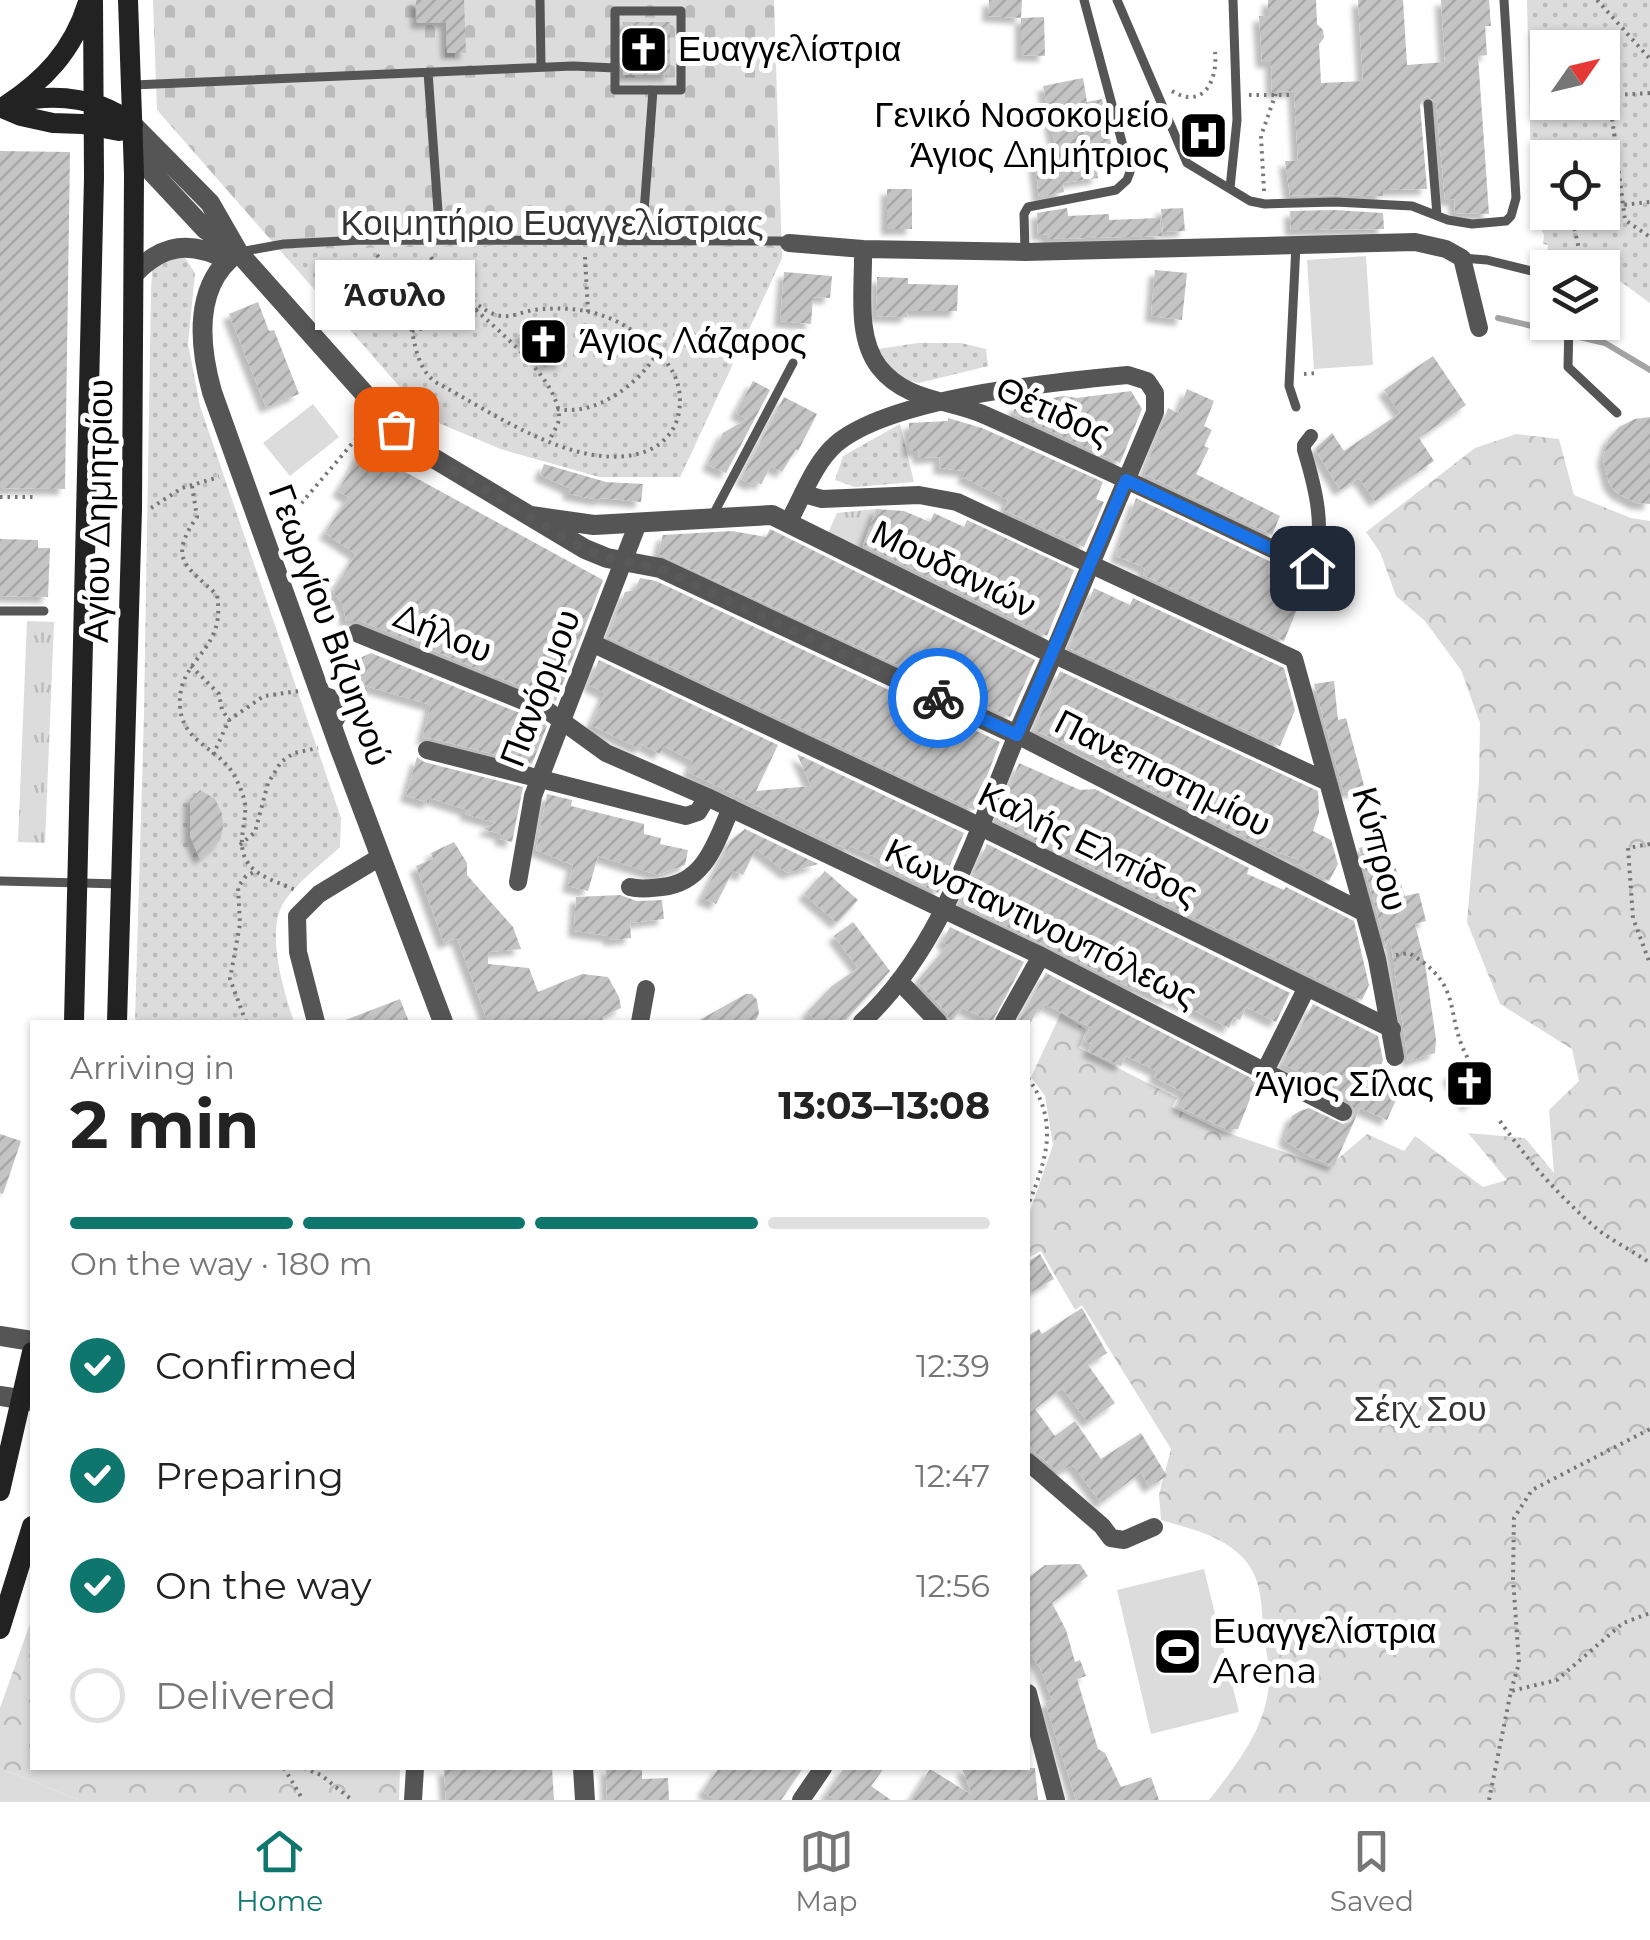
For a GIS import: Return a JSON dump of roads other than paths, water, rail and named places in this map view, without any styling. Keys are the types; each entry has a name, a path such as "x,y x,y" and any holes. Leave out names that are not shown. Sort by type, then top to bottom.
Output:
{"main road":[{"name":"Αγίου Δημητρίου","path":"74,1020 94,172 91,0"},
{"path":"1,108 32,89 58,61 75,37 91,0"},
{"name":"Αγίου Δημητρίου","path":"118,1020 134,274 128,0"},
{"path":"35,99 94,103 111,108 133,125 119,131 21,116 1,108 35,99"},
{"path":"58,123 80,133 89,149 94,172"},
{"path":"94,126 122,141 134,153"},
{"path":"0,1491 27,1400 30,1371"},
{"path":"0,1629 30,1532"}],"street":[{"name":"Πανεπιστημίου","path":"133,125 210,204 233,256"},
{"name":"Πανεπιστημίου","path":"134,153 380,412 425,453 585,549 660,568 1017,735 1364,912"},
{"path":"785,242 1025,252 1415,242 1446,248 1462,258 1479,328"},
{"path":"134,274 162,251 180,246 233,256"},
{"name":"Θέτιδος","path":"863,248 864,329 870,354 896,385 976,411 1312,568"},
{"name":"Γεωργίου Βιζυηνού","path":"233,256 208,294 203,322 203,352 214,402 442,1020"},
{"path":"788,524 825,456 845,438 896,415 1020,388 1131,375 1150,384 1156,396 1156,407 1092,563 943,908 901,983 864,1020"},
{"path":"1311,436 1304,450 1318,521 1318,546 1312,568"},
{"path":"804,494 822,499 899,494 939,497 1092,563"},
{"name":"Μουδανιών","path":"532,516 587,525 764,514 1328,782"},
{"name":"Πανόρμου","path":"518,882 538,781 638,522"},
{"name":"Κύπρου","path":"1092,563 1294,660 1377,959 1395,1057"},
{"name":"Δήλου","path":"356,633 529,703 560,720"},
{"name":"Καλής Ελπίδος","path":"592,642 1392,1029"},
{"name":"Κωνσταντινουπόλεως","path":"560,720 599,749 707,796 1042,956 1344,1112"},
{"path":"427,750 688,816 699,811 707,796"},
{"path":"630,887 670,886 693,877 711,853 730,808"},
{"path":"316,1020 296,938 297,916 312,899 380,856"},
{"path":"1005,1020 1042,956"},
{"path":"901,983 936,1020"},
{"path":"1265,1072 1307,987"},
{"path":"640,1020 646,989"},
{"path":"0,1336 30,1341"},
{"path":"0,1396 27,1400"},
{"path":"1030,1464 1112,1538 1124,1540 1154,1527"},
{"path":"1030,1701 1056,1800"},
{"path":"413,1800 415,1770"},
{"path":"583,1770 585,1800"},
{"path":"801,1800 822,1770"}],"lane":[{"path":"540,0 541,67"},
{"path":"1025,252 1024,214 1028,208 1116,190 1130,172 1084,0"},
{"path":"1117,0 1187,163 1196,171 1250,201 1412,206 1461,224 1498,223 1514,210 1504,0"},
{"path":"1230,188 1237,120 1232,0"},
{"path":"641,6 680,11 681,90 615,90 615,11 641,6"},
{"path":"132,84 541,67 615,68"},
{"path":"428,72 440,239"},
{"path":"642,239 653,90"},
{"path":"1428,104 1437,215"},
{"path":"233,256 276,245 362,240 785,242"},
{"path":"1296,245 1288,386 1296,407"},
{"path":"1462,258 1530,271"},
{"path":"1568,340 1568,367 1617,414"},
{"path":"711,517 793,363"},
{"path":"0,611 44,610"},
{"path":"0,882 122,884"}],"waterway":[{"path":"1498,318 1605,343 1650,370"}],"place":[{"name":"Ευαγγελίστρια","path":"643,49"},
{"name":"Γενικό Νοσοκομείο Άγιος Δημήτριος","path":"1204,135"},
{"name":"Άγιος Λάζαρος","path":"544,341"},
{"name":"Άσυλο","path":"396,429"},
{"name":"Άγιος Σίλας","path":"1469,1084"},
{"name":"Ευαγγελίστρια Arena","path":"1178,1651"}],"park label":[{"name":"Κοιμητήριο Ευαγγελίστριας","path":"552,223"},
{"name":"Σέιχ Σου","path":"1420,1409"}]}
